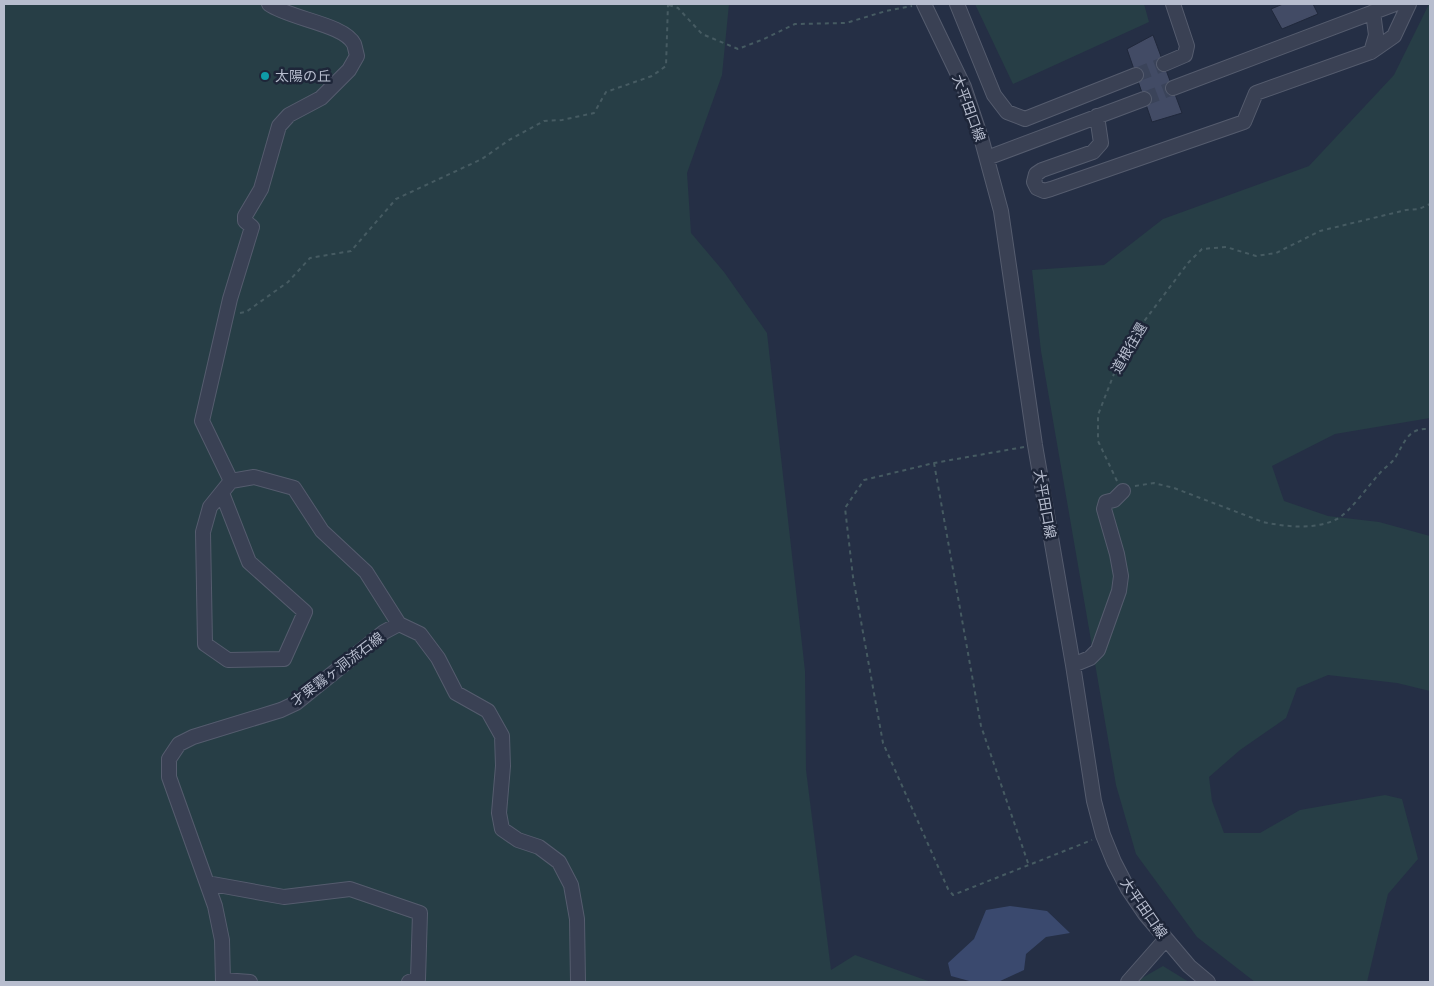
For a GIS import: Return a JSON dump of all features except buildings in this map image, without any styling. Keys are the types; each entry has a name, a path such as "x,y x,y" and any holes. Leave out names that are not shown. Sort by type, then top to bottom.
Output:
{"street":[{"path":"231,481 202,421 226,315 252,227 245,221 245,216 261,189 278,126 288,115 321,98 349,70 357,56 353,43 342,32 295,17 269,4"},
{"name":"大平田口線","path":"924,4 964,87 987,158 1001,211 1034,445 1073,666 1094,801 1103,835 1128,889 1144,914 1189,966 1208,982"},
{"path":"957,4 994,95 1007,112 1025,119 1136,75"},
{"path":"1164,64 1185,55 1187,46 1173,4"},
{"path":"1173,88 1395,4"},
{"path":"1097,116 1101,142 1093,152 1042,170 1036,174 1034,182 1036,188 1044,191 1051,190 1244,122 1256,93 1371,52 1394,36 1409,4"},
{"path":"1371,52 1376,35 1373,12"},
{"path":"987,158 1144,99"},
{"path":"222,493 249,562 306,612 284,659 228,660 205,644 203,532 210,506 231,481 254,476 294,488 322,531 366,572 399,624"},
{"path":"1073,666 1090,658 1098,650 1119,591 1121,576 1118,554 1104,509 1106,502 1114,500 1123,491"},
{"name":"才栗霧ヶ洞流石線","path":"223,981 222,940 215,906 169,777 169,759 179,744 193,737 281,710 296,703 384,632 399,624 420,634 438,658 456,693 488,711 502,736 504,766 499,813 502,829 518,840 539,847 559,862 571,885 577,919 578,982"},
{"path":"207,883 284,897 350,889 420,913 418,979 409,982"},
{"path":"1128,982 1165,940"},
{"path":"223,981 250,982"}],"path":[{"path":"226,315 246,312 288,282 310,258 351,251 396,199 482,159 509,140 544,121 562,120 594,113 606,92 652,76 666,66 668,4 678,8 702,34 738,49 795,24 846,23 886,11 924,4"},
{"path":"1430,92 1430,107"},
{"name":"道根往還","path":"1123,491 1098,441 1098,415 1116,366 1139,328 1188,263 1202,248 1226,247 1256,256 1276,253 1320,231 1406,210 1419,209 1430,204"},
{"path":"1123,491 1136,486 1154,483 1174,488 1263,522 1277,525 1317,526 1339,518 1394,459 1406,439 1414,431 1427,428 1430,430"},
{"path":"1034,445 934,462 864,480 845,508 853,576 883,743 948,889 954,895 1103,835"},
{"path":"934,462 981,726 1028,864"}],"shaded area":[{"path":"4,4 729,4 722,75 687,173 691,233 724,272 767,333 805,671 806,770 831,970 855,955 931,982 4,982"},
{"path":"975,4 1144,4 1149,22 1013,84"},
{"path":"1429,4 1430,418 1335,434 1272,466 1284,501 1328,516 1379,522 1430,536 1430,691 1397,683 1328,675 1297,688 1286,718 1240,750 1209,777 1212,801 1224,833 1260,833 1300,810 1385,795 1402,799 1418,859 1388,894 1367,982 1255,982 1197,937 1136,854 1116,785 1041,351 1032,270 1104,265 1163,219 1309,166 1394,75"},
{"path":"1163,966 1189,982 1135,982"}],"water":[{"path":"1010,906 1047,911 1070,933 1046,937 1026,954 1024,970 998,982 973,982 951,976 948,963 974,939 986,910"}],"tunnel":[{"path":"1136,75 1164,64"},
{"path":"1144,99 1173,88"}],"place":[{"name":"太陽の丘","path":"265,76"}]}
